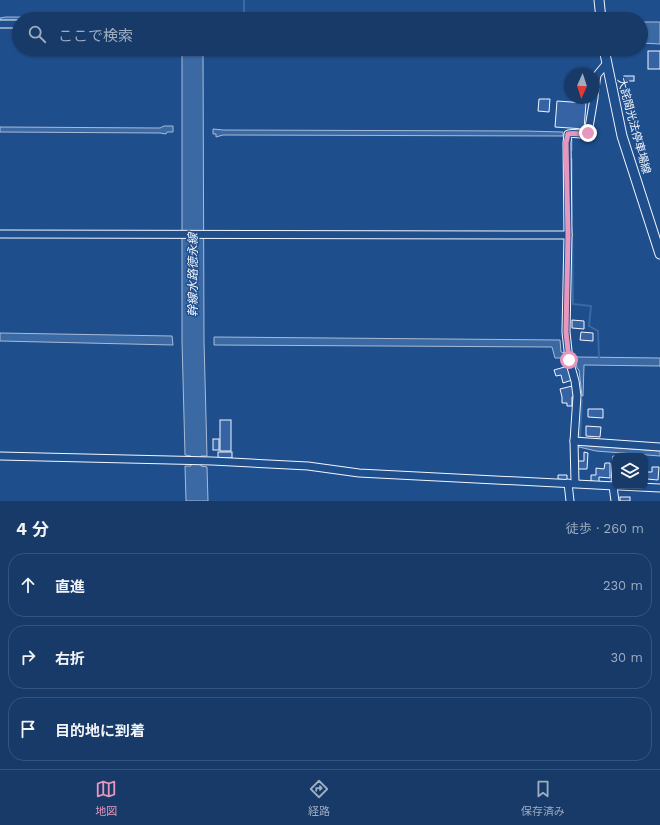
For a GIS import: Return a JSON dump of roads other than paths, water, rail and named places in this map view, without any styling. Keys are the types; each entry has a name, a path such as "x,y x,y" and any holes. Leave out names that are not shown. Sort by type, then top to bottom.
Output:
{"main road":[{"path":"599,0 600,12"},
{"name":"大詫間光法停車場線","path":"605,56 622,136 660,254"}],"street":[{"path":"0,24 12,24"},
{"path":"600,71 606,64"},
{"path":"570,501 577,396 569,357 566,332 568,235 566,143 568,134 588,133 593,104"},
{"path":"0,234 568,235"},
{"path":"574,441 660,447"},
{"path":"0,456 189,460 308,466 359,472 612,486"},
{"path":"648,487 660,488"},
{"path":"615,501 616,489"}],"water":[{"path":"12,17 12,21 0,21 0,18"},
{"path":"648,22 660,22 660,44 648,43"},
{"name":"幹線水路徳永線","path":"182,56 203,56 204,341 207,456 201,456 201,466 207,467 208,501 186,501 185,466 191,466 191,456 185,455 182,341"},
{"path":"164,126 173,126 173,132 167,132 166,134 0,132 0,127 160,128"},
{"path":"213,129 525,131 563,132 563,136 223,135 216,137 216,134 213,134"},
{"path":"0,333 172,336 173,345 0,341"},
{"path":"214,337 560,340 561,352 565,353 564,358 555,358 552,347 214,345"},
{"path":"572,355 578,357 660,358 660,366 584,365 582,396 579,370 577,368 576,360"},
{"path":"579,445 660,451 660,456 648,455 648,453 596,451 579,447"}],"waterway":[{"path":"244,0 244,12"},
{"path":"572,140 572,150"},
{"path":"572,159 572,220"},
{"path":"572,228 573,304 591,306 589,326 598,331 599,357"},
{"path":"580,437 582,400"}]}
